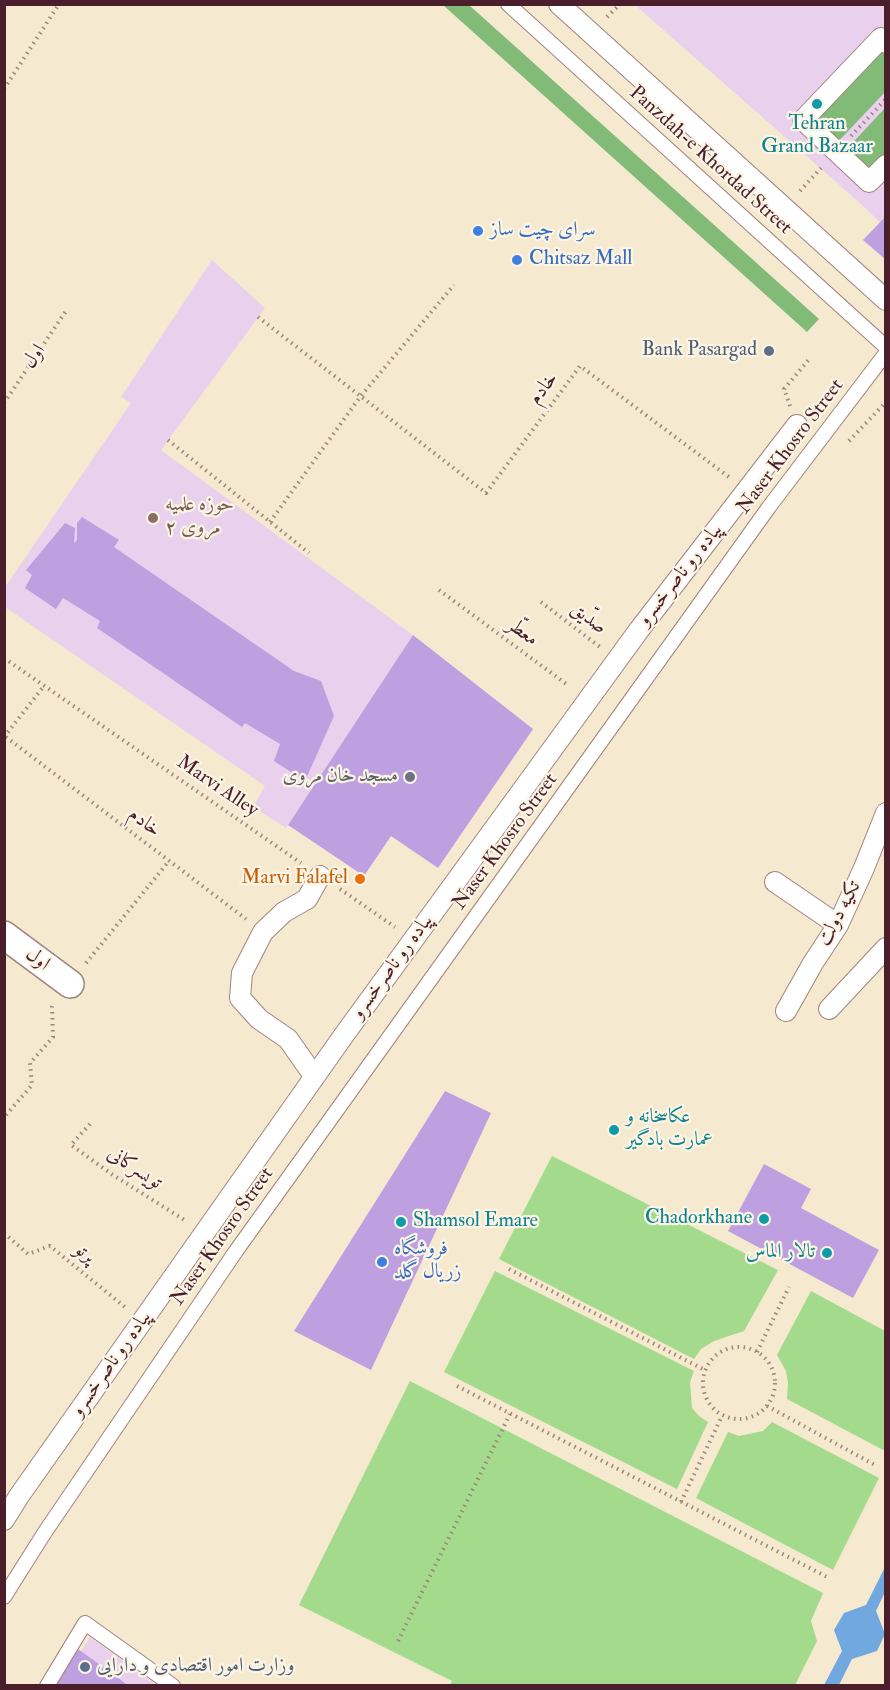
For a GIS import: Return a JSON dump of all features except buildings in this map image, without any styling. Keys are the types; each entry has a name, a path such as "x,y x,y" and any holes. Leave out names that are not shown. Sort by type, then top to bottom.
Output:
{"street":[{"path":"559,4 885,300"},
{"path":"885,43 881,38 803,120 869,182 885,165"},
{"name":"پیاده رو ناصرخسرو","path":"4,1520 413,939 616,660 797,425"},
{"name":"تکیه دولت","path":"786,1011 838,925 864,868 885,813"},
{"path":"315,1076 288,1039 259,1019 240,998 242,973 263,932 284,912 307,899 320,876"},
{"path":"775,882 838,925"},
{"name":"اول","path":"4,935 70,984"},
{"path":"830,1009 885,948"}],"lane":[{"name":"Panzdah-e Khordad Street","path":"508,4 885,347"},
{"name":"Naser Khosro Street","path":"4,1597 52,1522 242,1242 762,517 885,353"},
{"path":"47,1686 85,1623 173,1686"}],"path":[{"path":"4,89 59,4"},
{"path":"836,151 885,99"},
{"path":"270,522 360,397 454,285"},
{"name":"اول","path":"4,403 66,311"},
{"name":"خادم","path":"258,317 486,493 580,366 747,490"},
{"path":"784,389 811,357"},
{"path":"849,441 885,402"},
{"path":"168,440 309,553"},
{"name":"معطّر","path":"439,590 588,699"},
{"name":"صدّیق","path":"541,602 616,660"},
{"name":"Marvi Alley","path":"4,658 413,939"},
{"path":"5,737 44,686"},
{"name":"خادم","path":"5,737 263,932"},
{"name":"تویسرکانی","path":"90,1124 72,1145 113,1175 205,1232"},
{"name":"پرتو","path":"4,1233 28,1254 50,1246 142,1322"},
{"path":"509,1269 705,1370"},
{"path":"757,1352 789,1287"},
{"path":"734,1347 746,1348 757,1352 771,1366 775,1387 767,1406 758,1414 747,1419 734,1419 722,1416 706,1400 703,1389 705,1370 714,1357 723,1350 734,1347"},
{"path":"457,1386 827,1577"},
{"path":"767,1406 875,1465"},
{"path":"398,1641 510,1414"},
{"path":"681,1502 722,1416"}],"shaded area":[{"name":"Tehran Grand Bazaar","path":"635,5 885,5 885,227 861,204"},
{"name":"حوزه علمیه مروی ۲","path":"212,260 265,308 161,450 413,635 286,828 253,807 265,786 5,607 5,587 131,403 121,397"},
{"path":"90,1637 156,1685 59,1686"}],"green space":[{"path":"443,5 469,5 819,319 807,332"},
{"path":"881,47 885,51 885,92 836,144 811,120"},
{"path":"885,108 885,158 868,176 844,152"},
{"path":"552,1156 778,1270 744,1331 714,1341 701,1349 694,1359 499,1259"},
{"path":"495,1271 694,1371 690,1382 692,1408 708,1422 677,1489 444,1372"},
{"path":"811,1291 885,1331 885,1451 787,1399 786,1371 777,1355"},
{"path":"410,1381 823,1593 811,1621 817,1641 795,1685 450,1685 452,1681 299,1605"},
{"path":"772,1422 879,1478 833,1570 696,1498 728,1432 739,1436 763,1431"}],"water":[{"path":"885,1567 885,1592 876,1611 885,1634 877,1651 852,1659 839,1685 824,1685 842,1651 834,1630 844,1613 866,1605"}],"place":[{"name":"Tehran Grand Bazaar","path":"817,104"},
{"name":"سرای چیت ساز","path":"478,231"},
{"name":"Chitsaz Mall","path":"517,260"},
{"name":"Bank Pasargad","path":"769,351"},
{"name":"حوزه علمیه مروی ۲","path":"153,518"},
{"name":"مسجد خان مروی","path":"410,777"},
{"name":"Marvi Falafel","path":"360,879"},
{"name":"عکاسخانه و عمارت بادگیر","path":"614,1130"},
{"name":"Chadorkhane","path":"764,1219"},
{"name":"Shamsol Emare","path":"401,1222"},
{"name":"تالار الماس","path":"827,1253"},
{"name":"فروشگاه زریال گلد","path":"382,1262"},
{"name":"وزارت امور اقتصادی و دارایی","path":"85,1667"}]}
